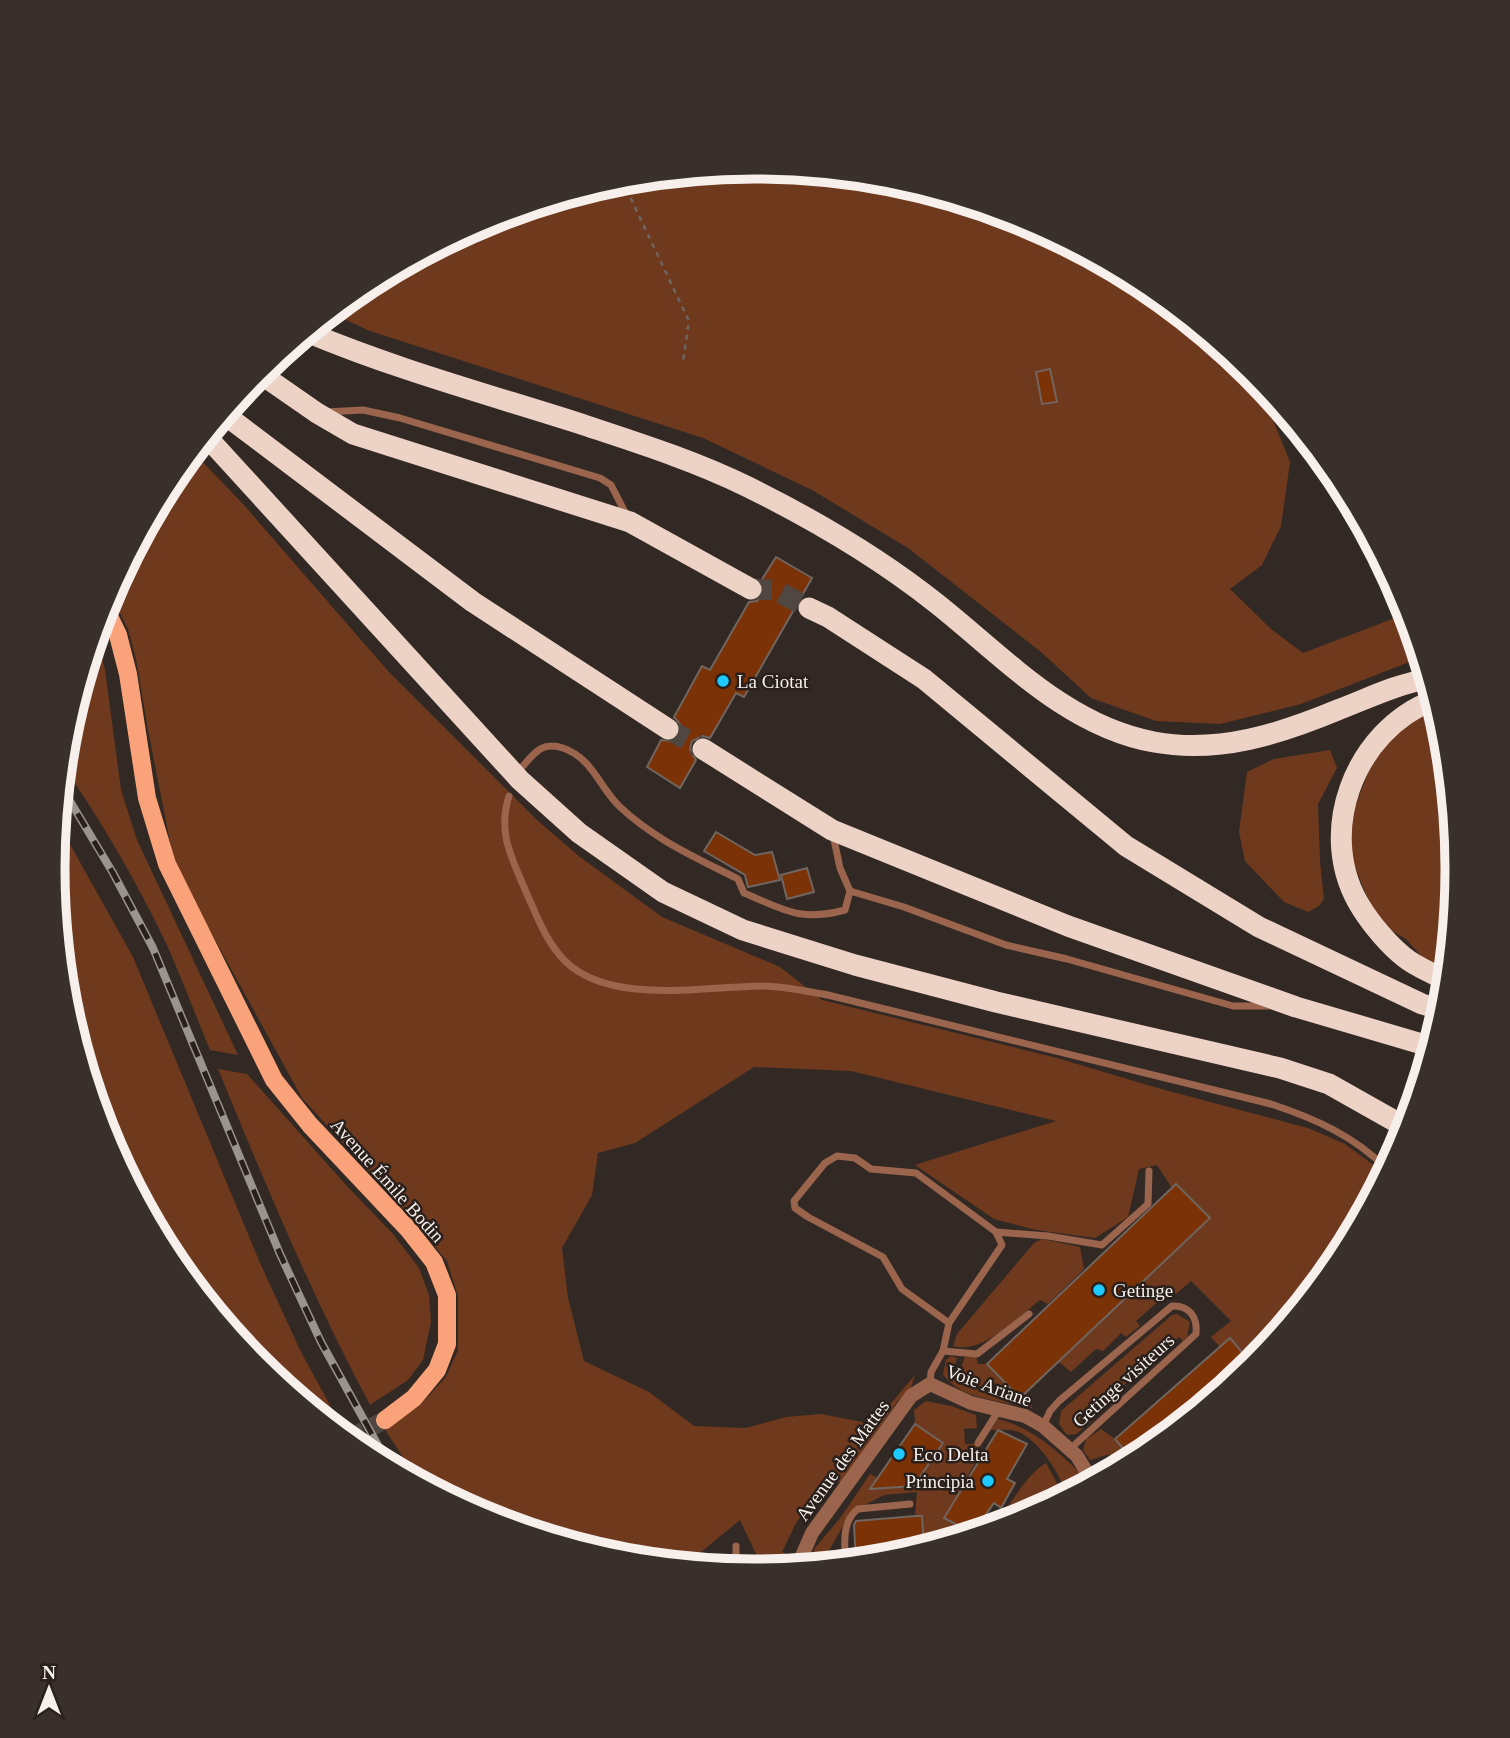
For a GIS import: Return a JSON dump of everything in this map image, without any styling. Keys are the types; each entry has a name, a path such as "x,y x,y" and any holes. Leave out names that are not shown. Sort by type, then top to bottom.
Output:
{"highway":[{"path":"317,336 405,369 684,459 744,485 804,516 876,559 936,603 1035,686 1100,726 1152,742 1202,747 1241,743 1310,721 1387,690 1419,681"},
{"path":"269,379 353,434 630,523 751,589"},
{"path":"231,420 473,602 668,729"},
{"path":"212,443 520,780 579,833 663,892 743,930 855,965 996,1002 1280,1068 1329,1084 1397,1122"},
{"path":"809,608 828,617 924,679 1126,846 1259,927 1431,1007"},
{"path":"1425,704 1391,725 1370,749 1351,785 1340,823 1348,879 1362,908 1405,958 1436,976"},
{"path":"703,749 832,831 1068,926 1296,1007 1423,1044"}],"main road":[{"name":"Avenue Émile Bodin","path":"111,621 118,635 128,674 146,798 167,864 274,1080 310,1125 400,1220 434,1262 447,1295 447,1344 437,1370 414,1398 385,1420"}],"street":[{"name":"Voie Ariane","path":"930,1384 971,1403 1025,1416 1042,1426 1070,1450 1088,1473"},
{"name":"Avenue des Mattes","path":"801,1558 812,1533 911,1396 930,1384"}],"lane":[{"path":"317,413 363,410 400,418 600,478 611,485 630,523"},
{"path":"523,766 538,748 546,746 561,747 577,755 590,765 618,805 661,840 738,879 744,893 791,913 821,917 845,911 850,891 840,868 832,831"},
{"path":"509,796 503,821 507,845 542,930 565,961 597,983 637,990 763,986 828,995 1271,1104 1330,1126 1379,1163"},
{"path":"850,891 904,907 1006,945 1067,959 1233,1006 1296,1007"},
{"path":"930,1384 931,1372 943,1350 949,1323 1002,1245 996,1233 916,1173 871,1169 855,1158 837,1156 825,1163 794,1201 795,1208 883,1257 902,1289 949,1323"},
{"path":"996,1233 1048,1236 1102,1245 1148,1204 1149,1171"},
{"name":"Getinge visiteurs","path":"1042,1426 1059,1401 1172,1306 1182,1306 1191,1312 1196,1323 1196,1334 1070,1450"},
{"path":"943,1350 977,1354 1028,1314"},
{"path":"978,1443 1000,1410"},
{"path":"845,1553 844,1545 851,1514 858,1509 910,1504"},
{"path":"736,1546 738,1559"}],"path":[{"path":"627,191 689,321 682,362"}],"shaded area":[{"path":"710,180 800,180 890,192 977,215 1060,250 1138,295 1210,350 1268,408 1290,462 1281,526 1262,565 1230,589 1271,629 1303,653 1398,617 1413,661 1301,704 1220,724 1156,721 1091,698 1041,652 908,548 812,490 703,438 370,331 340,317 410,271 491,231 533,215 620,192"},
{"path":"200,459 243,504 388,671 538,821 580,857 662,917 780,967 822,1000 1057,1058 1308,1128 1345,1144 1377,1168 1353,1214 1303,1289 1246,1354 1230,1338 1220,1347 1211,1337 1231,1321 1191,1281 1176,1294 1171,1290 1136,1321 1140,1326 1126,1337 1121,1333 1103,1351 1096,1349 1071,1372 1059,1362 1210,1219 1177,1184 1172,1188 1157,1165 1139,1169 1128,1217 1095,1238 1036,1230 994,1219 915,1165 1056,1121 851,1071 754,1067 635,1143 598,1153 592,1195 562,1248 568,1298 584,1361 649,1392 694,1426 746,1428 786,1417 821,1414 862,1422 870,1428 915,1375 911,1387 897,1402 841,1483 829,1476 796,1523 782,1552 792,1558 758,1559 740,1520 696,1556 620,1546 576,1536 491,1507 409,1466 384,1428 420,1405 446,1377 458,1350 458,1296 447,1261 302,1098 175,867 128,629 117,605 157,524"},
{"path":"100,650 121,790 137,840 238,1055 210,1050 154,918 71,778 78,734"},
{"path":"1427,711 1444,824 1444,914 1438,967 1424,959 1406,939 1389,929 1370,905 1349,851 1350,820 1374,757 1394,730"},
{"path":"1330,750 1337,768 1318,804 1324,899 1319,906 1308,912 1284,902 1245,861 1239,832 1247,772 1274,759"},
{"path":"66,837 133,957 260,1263 301,1352 337,1419 267,1357 207,1289 157,1214 117,1133 88,1048 78,1004 66,914"},
{"path":"218,1069 247,1074 393,1234 419,1268 429,1295 431,1322 423,1360 408,1380 370,1405 271,1197"},
{"path":"1042,1239 1080,1247 1084,1269 1048,1304 1040,1300 999,1333 976,1345 953,1346 957,1334 1034,1243"},
{"path":"1177,1314 1190,1322 1187,1337 1183,1341 1179,1337 1114,1394 1109,1389 1084,1411 1091,1422 1076,1434 1067,1435 1059,1424 1061,1411 1172,1315"},
{"path":"951,1356 957,1358 952,1374 967,1387 1020,1398 1026,1393 1031,1397 1032,1408 983,1398 960,1389 943,1374 946,1360"},
{"path":"965,1357 976,1357 978,1364 987,1364 1012,1390 983,1387 964,1379 959,1374"},
{"path":"926,1401 976,1415 977,1428 964,1429 965,1444 979,1444 976,1462 962,1485 965,1487 945,1518 963,1527 923,1538 922,1516 915,1516 917,1492 884,1495 849,1515 827,1555 811,1557 870,1474 878,1478 871,1489 917,1486 917,1481 943,1443 915,1424 914,1410"},
{"path":"998,1419 1023,1428 1054,1449 1083,1476 1063,1486 1054,1468 1035,1443 1016,1431 991,1430"},
{"path":"1101,1429 1125,1451 1112,1459 1110,1454 1090,1460 1083,1450 1086,1439"},
{"path":"1046,1463 1060,1488 1004,1513 1027,1480"}],"building":[{"path":"1050,369 1057,402 1042,404 1036,372"},
{"name":"La Ciotat","path":"776,557 812,578 744,697 736,693 710,738 703,736 692,741 690,749 696,760 680,788 647,767 661,740 673,741 679,736 680,724 674,717 702,666 710,670 749,602 757,601 762,596 764,588 761,581"},
{"path":"716,832 755,855 772,852 780,880 748,887 745,875 704,851"},
{"path":"807,868 814,892 787,899 781,875"},
{"name":"Getinge","path":"1176,1184 1210,1218 1020,1398 987,1364"},
{"path":"1230,1338 1245,1355 1175,1417 1138,1443 1125,1451 1115,1439"},
{"path":"915,1424 943,1443 914,1486 870,1489"},
{"name":"Principia","path":"998,1430 1027,1444 1007,1479 1015,1483 1001,1508 994,1503 981,1521 962,1527 944,1518"},
{"path":"922,1516 923,1538 855,1551 856,1521"}],"tunnel":[{"path":"751,589 775,590 809,608"},
{"path":"668,729 703,749"},
{"path":"359,1434 385,1420"}],"railway":[{"path":"69,799 153,948 280,1254 321,1342 379,1448"}],"place":[{"name":"La Ciotat","path":"723,681"},
{"name":"Getinge","path":"1099,1290"},
{"name":"Eco Delta","path":"899,1454"},
{"name":"Principia","path":"988,1481"}]}
